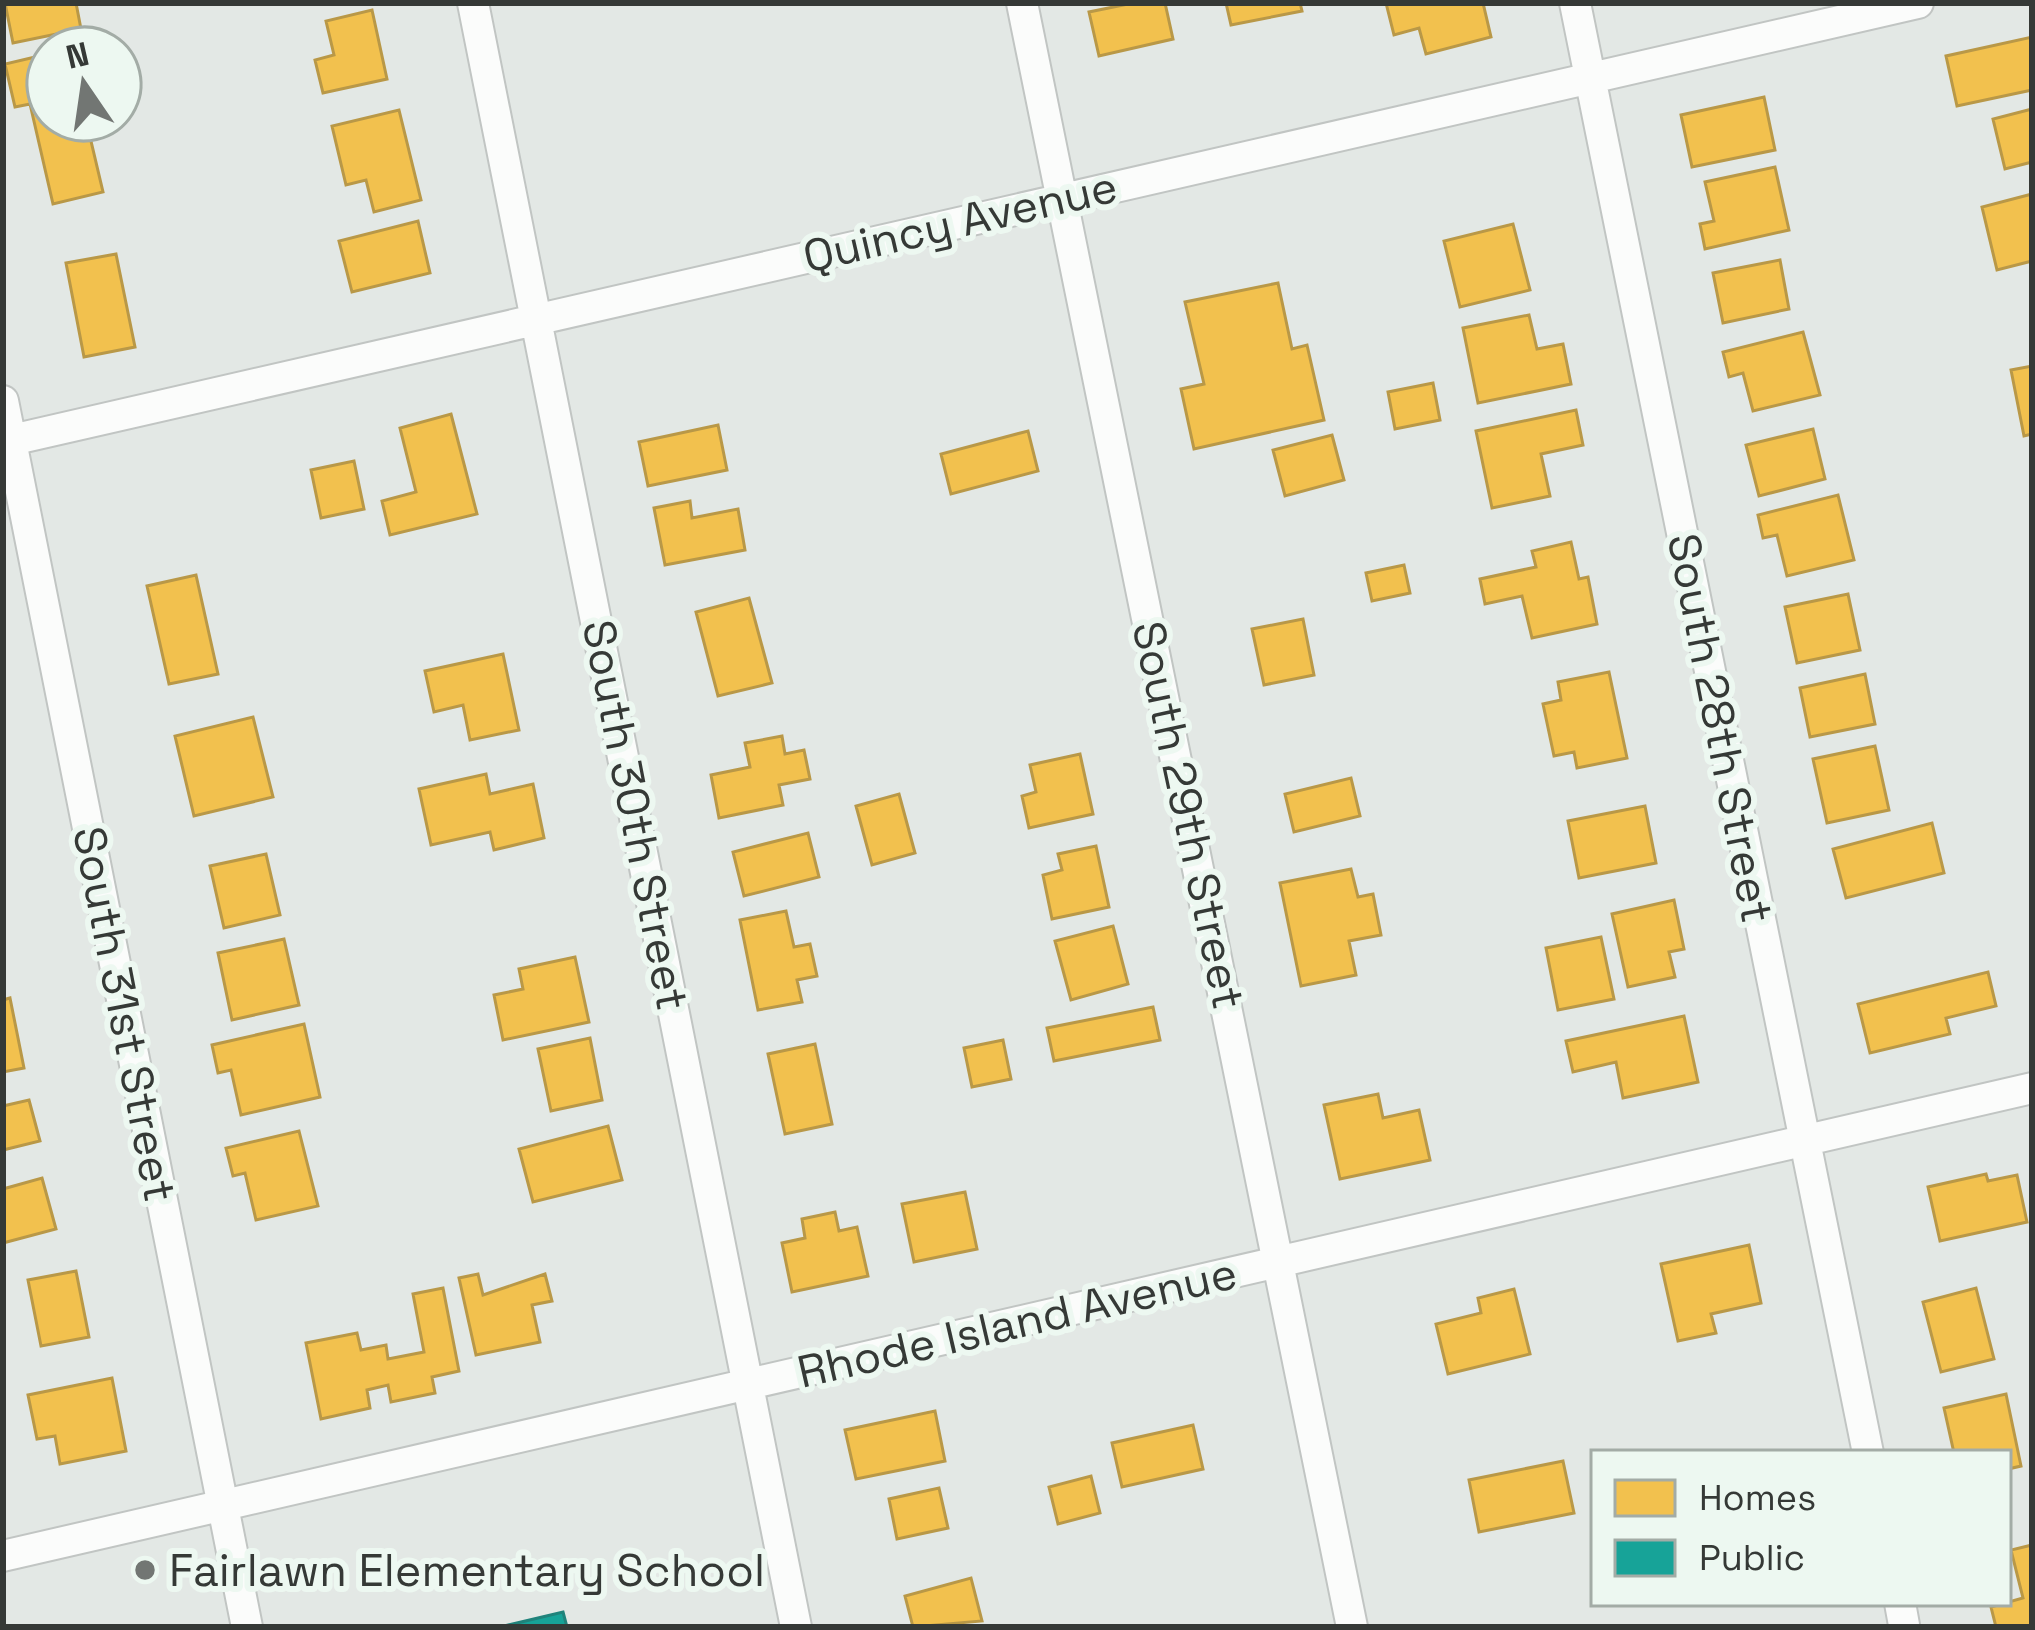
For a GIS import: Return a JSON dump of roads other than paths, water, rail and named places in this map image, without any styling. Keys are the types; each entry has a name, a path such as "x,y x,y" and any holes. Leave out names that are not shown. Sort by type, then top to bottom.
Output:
{"street":[{"name":"South 30th Street","path":"472,3 796,1627"},
{"name":"South 29th Street","path":"1022,3 1352,1627"},
{"name":"South 28th Street","path":"1575,3 1867,1450"},
{"name":"Quincy Avenue","path":"7,441 536,316 1591,82 1918,3"},
{"name":"South 31st Street","path":"3,400 7,441 247,1627"},
{"name":"Rhode Island Avenue","path":"3,1556 2032,1088"}],"place":[{"name":"Fairlawn Elementary School","path":"145,1570"}]}
